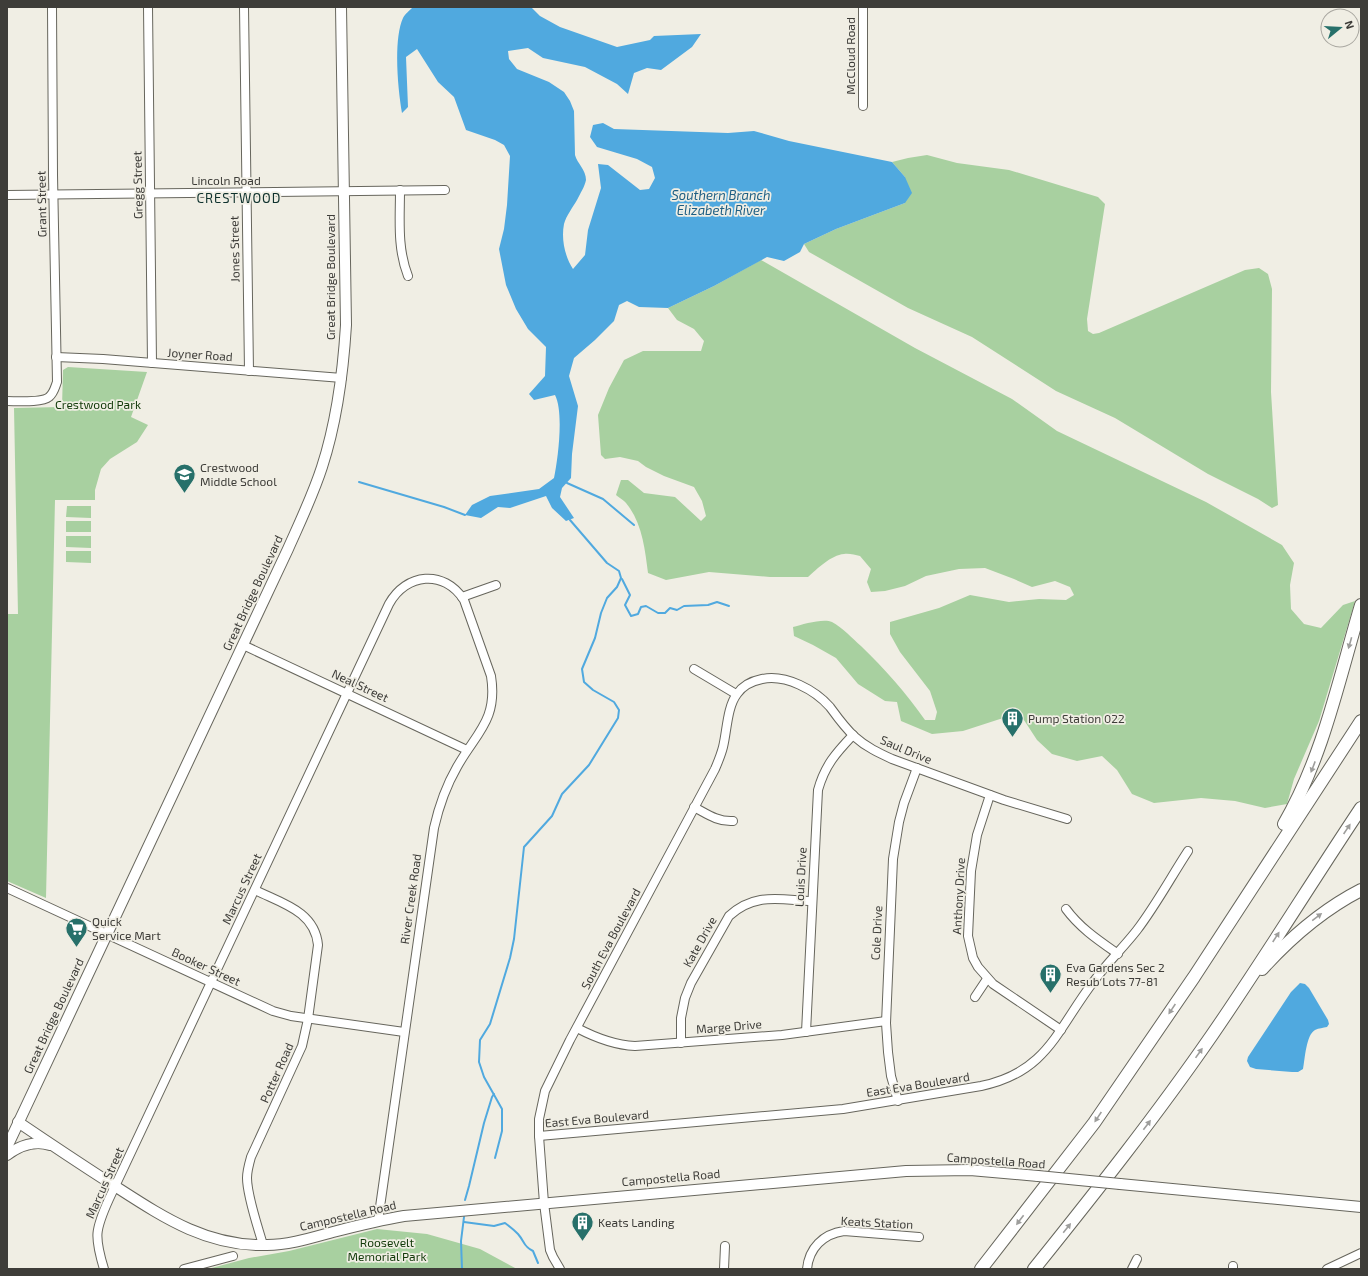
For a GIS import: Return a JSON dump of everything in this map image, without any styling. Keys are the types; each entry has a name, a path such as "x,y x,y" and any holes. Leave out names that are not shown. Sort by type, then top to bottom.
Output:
{"highway":[{"path":"1194,977 1280,831 1306,782 1319,750 1361,605"},
{"path":"982,1269 1094,1123 1194,977 1361,721"},
{"path":"1034,1269 1114,1169 1212,1035 1361,808"},
{"path":"1239,993 1298,932 1331,907 1361,890"}],"main road":[{"name":"Great Bridge Boulevard","path":"7,1146 300,523 318,478 329,443 342,378 346,326 341,7"},
{"name":"Campostella Road","path":"18,1122 173,1223 198,1234 228,1242 263,1245 286,1244 404,1216 906,1171 970,1170 1361,1207"},
{"path":"7,1156 21,1147 38,1142 53,1146"}],"street":[{"name":"Grant Street","path":"7,401 39,400 48,398 54,390 57,382 52,7"},
{"name":"Gregg Street","path":"148,7 152,363"},
{"name":"Jones Street","path":"244,7 249,371"},
{"name":"McCloud Road","path":"862,106 863,7"},
{"path":"400,190 400,246 402,259 408,276"},
{"name":"Lincoln Road","path":"7,195 444,190"},
{"name":"Joyner Road","path":"56,357 342,378"},
{"name":"Marcus Street","path":"104,1269 96,1239 97,1230 102,1216 389,604 397,591 406,584 426,578 437,579 449,585 456,589 462,597"},
{"path":"462,597 496,585"},
{"name":"River Creek Road","path":"378,1221 434,828 444,792 467,750 485,724 492,698 493,688 491,676 466,604 462,597"},
{"name":"Neal Street","path":"243,645 467,750"},
{"path":"694,670 736,694"},
{"name":"Saul Drive","path":"736,694 747,684 755,680 777,678 791,681 820,698 844,727 861,742 892,760 990,795 1067,819"},
{"name":"South Eva Boulevard","path":"560,1269 550,1250 544,1203 539,1119 545,1091 719,758 732,701 736,694"},
{"name":"Louis Drive","path":"806,1032 818,790 828,763 853,735"},
{"name":"Cole Drive","path":"898,1100 888,1052 886,1021 893,859 899,822 904,803 917,768"},
{"name":"Anthony Drive","path":"990,795 977,835 971,871 968,930 973,958 987,979 1061,1030"},
{"path":"694,807 717,820 726,822 733,821"},
{"name":"East Eva Boulevard","path":"539,1136 843,1109 980,1086 1008,1077 1025,1068 1048,1048 1101,971 1118,954 1138,929 1188,851"},
{"name":"Booker Street","path":"7,888 273,1011 308,1019 404,1032"},
{"name":"Potter Road","path":"255,890 303,914 308,919 316,933 318,945 308,1019 302,1046 251,1157 248,1168 248,1190 263,1245"},
{"name":"Kate Drive","path":"680,1043 681,1018 685,998 691,983 729,916 742,906 757,900 812,901"},
{"path":"1066,909 1085,931 1118,954"},
{"path":"975,997 987,979"},
{"name":"Marge Drive","path":"577,1028 602,1040 625,1046 651,1046 806,1032 886,1021"},
{"name":"Keats Station","path":"807,1269 808,1261 815,1247 826,1237 837,1232 844,1231 919,1237"},
{"path":"724,1269 725,1246"},
{"path":"1327,1269 1361,1253"},
{"path":"184,1269 233,1256"},
{"path":"1132,1269 1138,1259"}],"green space":[{"path":"927,155 957,163 1009,170 1098,197 1105,204 1087,319 1088,331 1093,334 1099,333 1245,270 1259,268 1268,274 1272,289 1271,392 1278,505 1272,508 1258,499 1208,474 1115,418 1056,391 972,337 908,308 809,252 804,244 836,229 905,203 905,177 892,162"},
{"path":"761,260 915,348 1012,399 1057,431 1206,502 1282,545 1294,563 1290,585 1291,609 1304,624 1321,628 1343,605 1355,601 1319,721 1294,779 1287,804 1265,808 1235,801 1201,798 1154,803 1132,794 1117,770 1102,756 1077,761 1052,754 1037,740 1022,717 1000,719 963,731 932,734 901,721 897,702 885,701 858,684 836,658 794,636 793,627 824,621 836,624 887,672 925,720 935,720 937,712 930,691 900,652 890,634 890,622 939,608 970,595 1009,602 1039,599 1066,600 1074,595 1070,587 1055,581 1032,587 985,568 959,569 926,576 905,586 885,591 871,592 867,582 871,569 860,556 848,554 834,557 820,566 808,577 770,577 709,572 666,580 648,573 642,536 636,519 625,502 616,495 621,480 628,480 644,493 675,497 701,521 706,516 702,501 694,487 664,476 638,461 620,457 605,459 601,455 598,415 609,388 624,360 643,351 701,351 704,341 694,329 677,320 668,308 714,286"},
{"name":"Crestwood Park","path":"68,367 147,372 131,417 148,425 137,442 110,459 101,469 95,490 95,500 55,500 46,898 7,881 7,614 18,614 14,408 62,407 63,370"},
{"path":"67,506 91,506 91,518 66,517"},
{"path":"66,521 91,521 91,532 66,532"},
{"path":"66,536 91,536 91,548 66,547"},
{"path":"66,551 91,551 91,563 66,562"},
{"name":"Roosevelt Memorial Park","path":"377,1229 427,1234 480,1249 517,1269 208,1269 249,1258 289,1251"}],"water":[{"name":"Southern Branch Elizabeth River","path":"413,7 531,7 540,16 560,27 617,47 650,40 654,36 701,34 692,47 661,70 647,68 634,73 628,94 617,84 585,67 543,58 528,48 508,51 509,59 517,69 549,82 564,92 574,111 575,155 585,173 586,180 585,185 568,215 563,230 564,248 573,269 585,255 588,230 601,188 598,164 608,165 640,190 649,189 655,178 652,167 637,159 597,147 590,137 593,125 603,123 614,129 728,133 754,131 789,141 892,162 905,177 912,193 905,203 836,229 804,244 800,252 784,261 767,257 714,286 668,308 639,307 627,301 619,305 614,321 574,358 569,376 578,406 572,454 571,478 562,488 560,497 574,518 566,521 552,508 546,496 510,508 498,507 481,518 465,515 472,505 490,496 539,489 554,478 560,424 559,412 555,395 534,400 529,394 545,376 546,347 528,329 516,309 506,285 499,249 504,229 507,205 510,156 504,145 495,140 466,130 454,97 438,82 417,49 406,57 408,107 402,113 397,65 398,39 403,18"},
{"path":"1300,983 1305,984 1309,988 1329,1024 1327,1027 1315,1030 1312,1033 1306,1048 1303,1069 1298,1072 1292,1072 1256,1069 1250,1067 1247,1061 1248,1057 1291,992"}],"waterway":[{"path":"359,482 444,507 465,515"},
{"path":"567,483 603,499 634,525"},
{"path":"495,1158 502,1131 502,1109 484,1077 479,1062 480,1040 490,1024 510,958 514,939 524,847 552,816 562,794 589,765 618,718 619,710 614,702 593,690 584,682 582,669 595,638 601,613 607,598 617,587 621,578 619,571 607,563 570,520"},
{"path":"622,579 630,595 625,605 631,616 638,614 641,607 646,606 658,613 665,613 670,608 677,610 684,606 708,605 717,602 729,606"},
{"path":"465,1200 484,1123 494,1094"},
{"path":"462,1269 461,1241 464,1217"},
{"path":"464,1222 494,1226 505,1223 518,1234 526,1246 533,1251 538,1263"}],"place":[{"name":"Crestwood Middle School","path":"184,494"},
{"name":"Pump Station 022","path":"1012,738"},
{"name":"Quick Service Mart","path":"76,948"},
{"name":"Eva Gardens Sec 2 Resub Lots 77-81","path":"1050,994"},
{"name":"Keats Landing","path":"583,1242"}],"district":[{"name":"CRESTWOOD","path":"239,198"}]}
